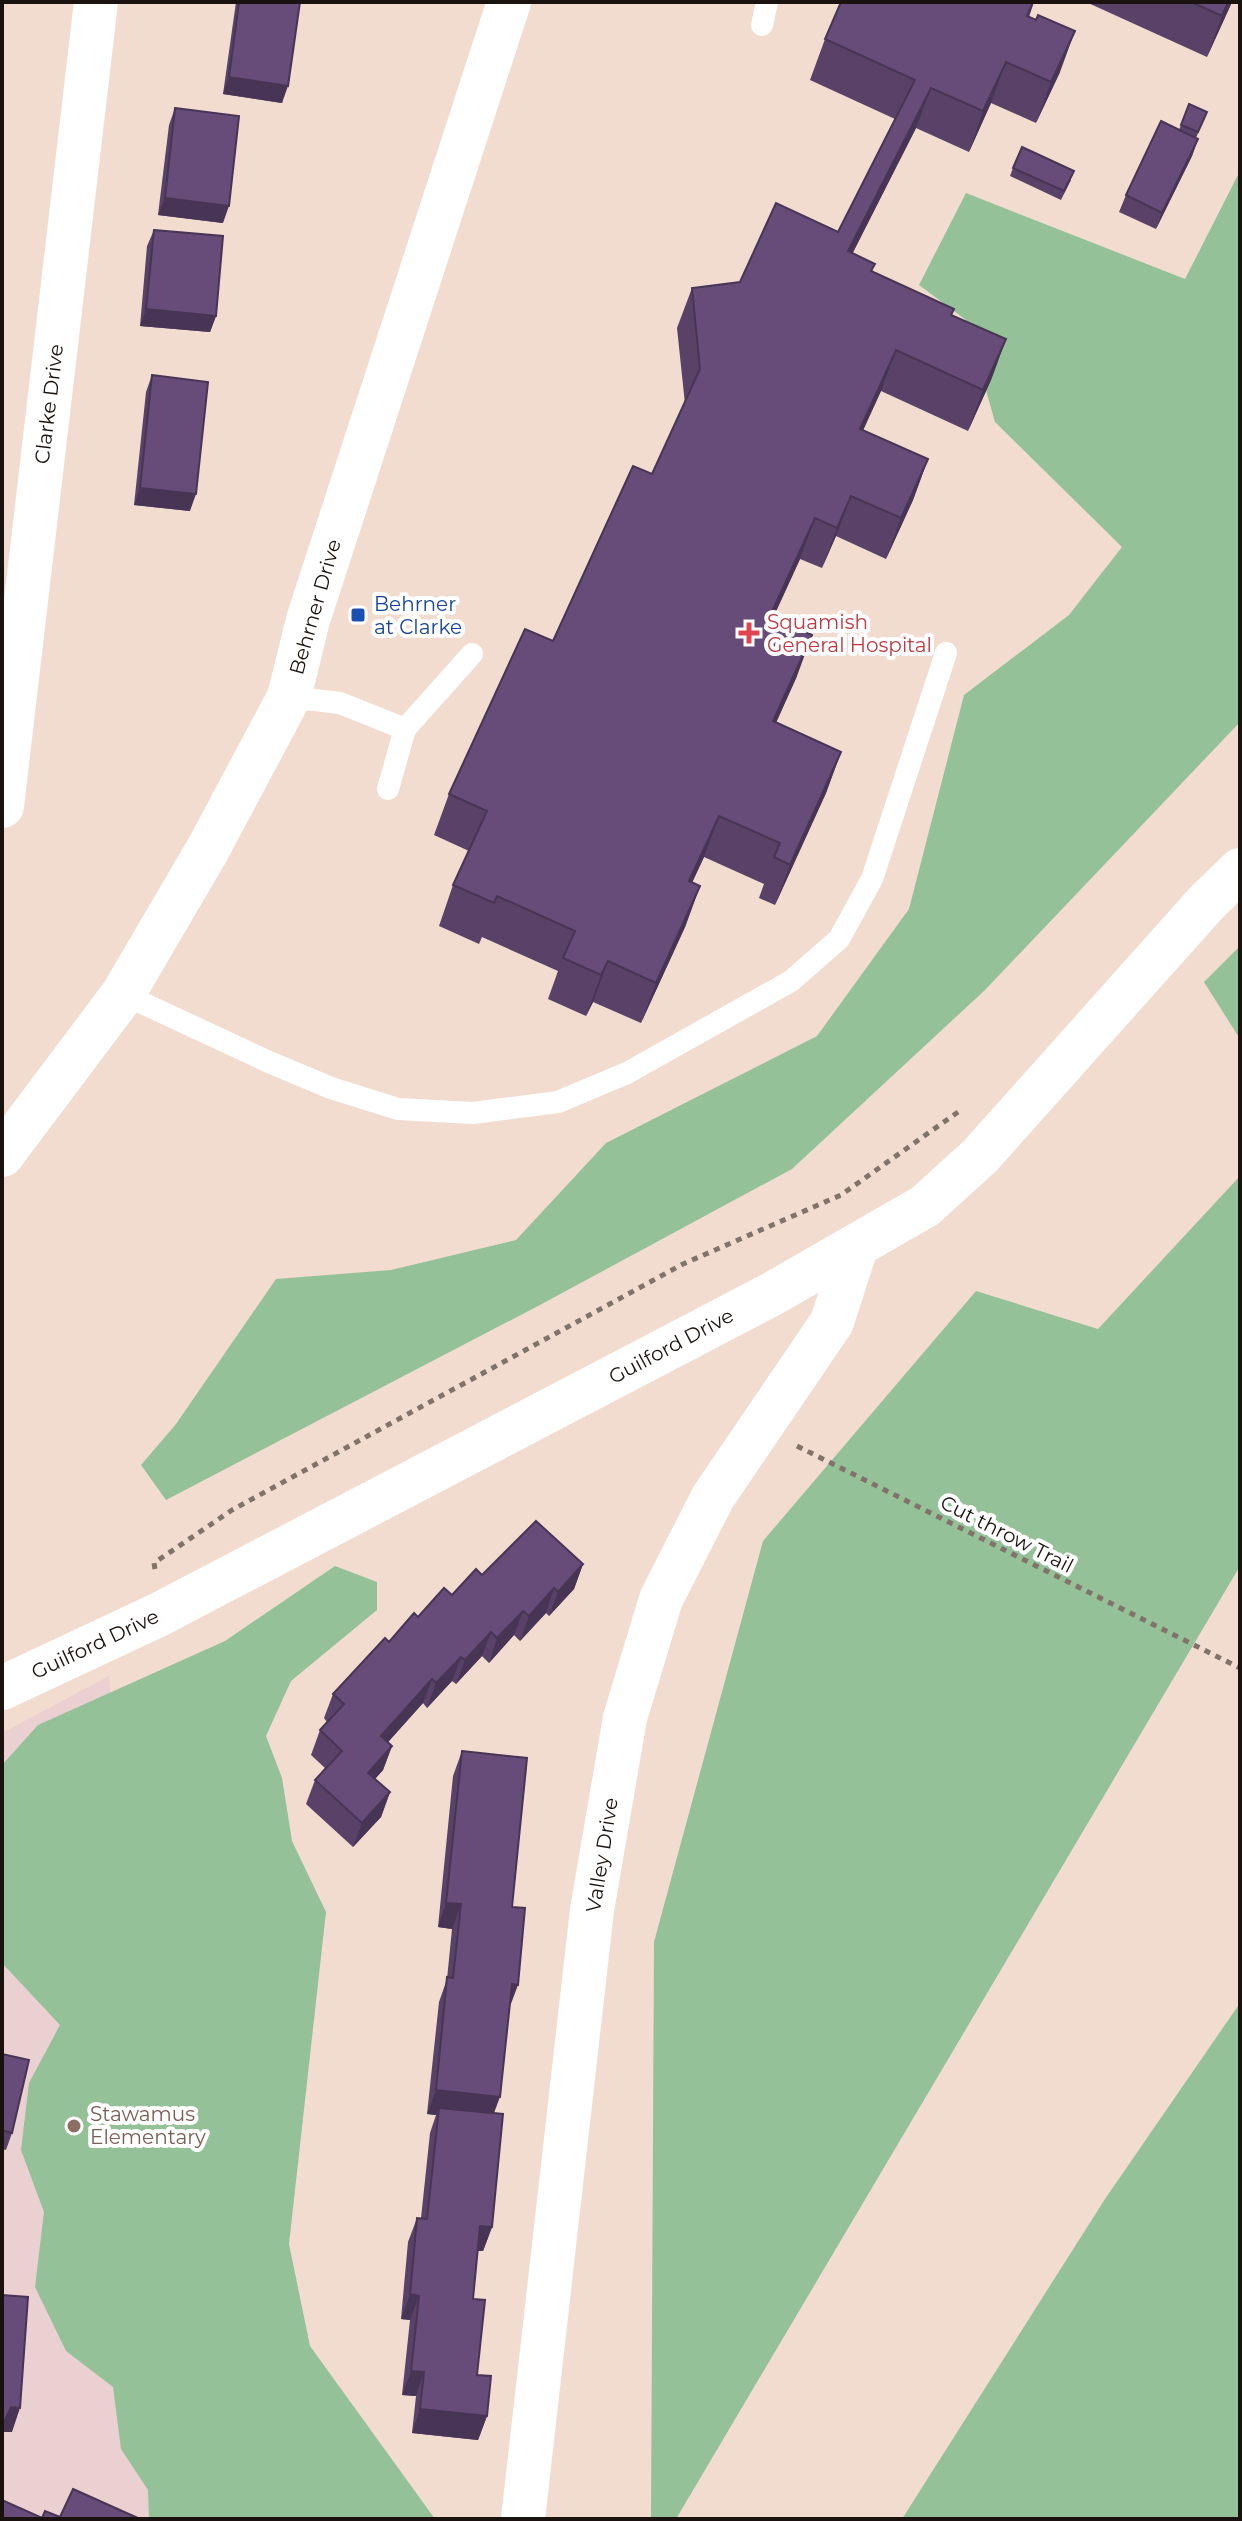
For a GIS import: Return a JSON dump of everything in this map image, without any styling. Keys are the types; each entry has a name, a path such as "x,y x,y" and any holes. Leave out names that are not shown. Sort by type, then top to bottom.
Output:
{"street":[{"name":"Clarke Drive","path":"2,806 96,2"},
{"name":"Behrner Drive","path":"2,1155 123,994 208,849 289,697 308,620 509,2"},
{"name":"Guilford Drive","path":"2,1688 158,1615 772,1294 925,1206 980,1156 1207,902 1240,870"},
{"name":"Valley Drive","path":"523,2519 592,1910 625,1718 661,1599 713,1497 832,1322 856,1247"}],"lane":[{"path":"762,25 767,2"},
{"path":"123,994 203,1034 331,1088 398,1109 488,1112 558,1102 614,1079 791,981 839,939 872,879 946,653"},
{"path":"388,789 405,729 472,654"},
{"path":"289,697 340,703 405,729"}],"path":[{"path":"158,1615 154,1563 232,1510 683,1264 841,1195 968,1106"},
{"name":"Cut throw Trail","path":"761,1428 1240,1668"}],"shaded area":[{"name":"Stawamus Elementary","path":"109,1676 177,2519 2,2519 2,1733"}],"green space":[{"path":"1240,171 1240,722 985,990 792,1169 166,1500 141,1465 176,1424 276,1279 391,1270 516,1240 606,1143 817,1036 909,909 964,695 1069,615 1122,547 995,422 966,320 919,285 966,193 1185,279"},
{"path":"1240,946 1240,1039 1204,982"},
{"path":"1240,1176 1240,1566 676,2519 651,2519 654,1942 763,1541 976,1291 1098,1329"},
{"path":"335,1566 377,1582 377,1610 291,1681 266,1736 282,1778 292,1841 326,1912 289,2244 310,2346 435,2519 149,2519 148,2490 121,2449 113,2387 66,2351 35,2287 44,2212 21,2150 29,2083 60,2025 2,1963 2,1765 38,1725 225,1641"},
{"path":"1240,2003 1240,2519 902,2519 1105,2199"}],"building":[{"path":"239,2 300,2 288,86 229,77"},
{"path":"841,2 1033,2 1027,16 1036,20 1038,15 1075,31 1051,82 1006,62 983,111 931,88 848,251 875,264 871,271 954,309 951,315 1006,339 983,390 896,350 860,429 928,459 901,518 851,496 837,528 815,518 770,616 812,635 773,721 841,752 790,865 774,857 780,843 719,816 689,881 700,886 656,983 608,961 601,975 563,958 575,931 497,896 494,903 453,885 487,811 449,794 525,629 553,641 633,466 652,474 700,369 692,288 740,282 776,203 838,232 915,80 825,39"},
{"path":"1191,2 1228,2 1222,16"},
{"path":"1189,104 1207,112 1198,132 1181,125"},
{"path":"175,108 239,116 229,206 165,198"},
{"path":"1161,121 1198,139 1162,213 1126,195"},
{"path":"1022,147 1074,171 1064,191 1013,168"},
{"path":"154,230 223,236 216,316 146,309"},
{"path":"152,375 208,382 196,494 140,488"},
{"path":"536,1521 583,1564 558,1592 554,1588 529,1616 523,1611 497,1638 491,1632 465,1660 461,1657 436,1683 432,1679 381,1736 392,1746 368,1773 390,1792 362,1823 315,1780 342,1751 320,1730 344,1704 333,1694 385,1638 389,1642 414,1613 418,1617 444,1588 452,1595 476,1569 482,1575"},
{"path":"462,1751 527,1758 512,1907 525,1908 518,1985 512,1984 500,2097 436,2090 447,1977 453,1978 461,1904 446,1903"},
{"path":"2,2054 29,2060 12,2133 2,2130"},
{"path":"439,2108 503,2114 492,2227 480,2226 473,2299 485,2300 477,2375 491,2376 487,2416 420,2409 424,2372 411,2371 419,2296 410,2294 417,2218 427,2219"},
{"path":"2,2295 28,2297 20,2408 11,2407 2,2427"},
{"path":"73,2489 140,2519 2,2519 2,2500 42,2518 45,2511 60,2517"}],"place":[{"name":"Behrner at Clarke","path":"358,615"},
{"name":"Squamish General Hospital","path":"749,633"},
{"name":"Stawamus Elementary","path":"74,2126"}]}
